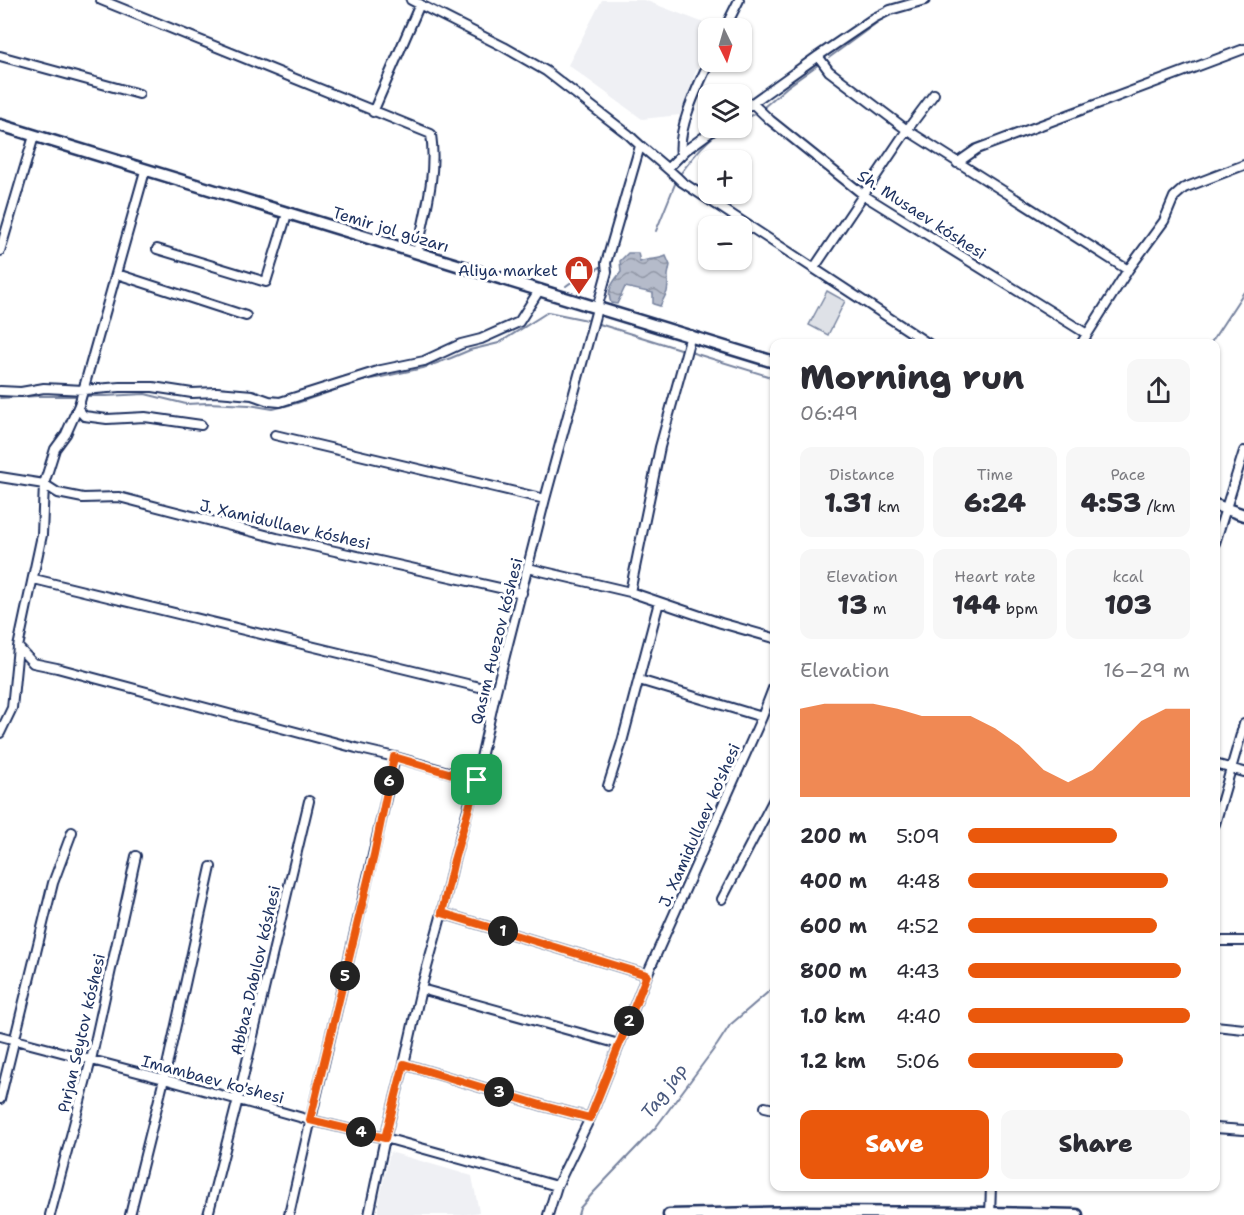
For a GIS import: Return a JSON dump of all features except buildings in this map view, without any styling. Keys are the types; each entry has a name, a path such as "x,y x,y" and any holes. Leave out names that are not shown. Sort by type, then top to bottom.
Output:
{"street":[{"path":"101,0 431,134 432,185 417,253"},
{"path":"411,0 546,71 629,135 682,182 921,339"},
{"path":"730,18 739,0"},
{"path":"890,10 892,0"},
{"path":"752,104 874,18 890,10 925,0"},
{"path":"373,112 420,4"},
{"path":"957,163 977,149 1244,49"},
{"path":"0,56 139,94"},
{"path":"818,56 829,71 908,130 1128,270"},
{"path":"681,155 679,145 692,98 704,72"},
{"path":"814,268 934,94"},
{"name":"Sh. Musaev kóshesi","path":"752,104 864,196 1087,334"},
{"name":"Temir jol gúzarı","path":"0,125 770,361"},
{"path":"0,251 3,231 34,136"},
{"path":"668,168 703,138"},
{"name":"Qasım Auezov kóshesi","path":"369,1215 421,989 477,780 496,692 596,306 607,272 606,263 640,146"},
{"path":"1084,339 1128,270 1164,221 1174,197 1184,188 1244,165"},
{"path":"0,733 12,708 18,647 42,535 44,484 55,449 66,434 79,407 145,171"},
{"path":"157,249 266,282 287,214"},
{"path":"117,274 246,316"},
{"path":"0,391 21,392 44,388 84,390 153,387 192,393 217,392 252,395 280,402 381,370 424,362 461,344 481,339 519,322 540,289"},
{"path":"630,592 660,447 691,335"},
{"path":"79,407 84,416 107,419 145,417 201,425"},
{"path":"275,435 545,499"},
{"path":"1244,452 1220,507 1244,515"},
{"name":"J. Xamidullaev kóshesi","path":"0,477 44,484 58,493 83,498 119,497 277,538 522,593"},
{"path":"528,568 630,592 770,637"},
{"path":"34,579 496,692"},
{"path":"608,786 659,602"},
{"path":"18,647 33,663 477,780"},
{"path":"639,680 762,717"},
{"name":"J. Xamidullaev ko'shesi","path":"548,1215 557,1186 590,1118 647,975 770,696"},
{"path":"1220,807 1244,724"},
{"path":"289,1215 374,855 394,757"},
{"path":"1220,766 1244,772"},
{"name":"Abbaz Dabılov kóshesi","path":"208,1215 309,801"},
{"path":"722,899 770,807"},
{"path":"0,1099 53,883 72,832"},
{"name":"Pırjan Seytov kóshesi","path":"50,1215 91,1060 136,856"},
{"path":"130,1215 164,1079 211,867"},
{"path":"442,913 647,975"},
{"path":"1220,941 1244,941"},
{"path":"421,989 619,1044"},
{"path":"1220,1027 1244,1029"},
{"name":"Imambaev ko'shesi","path":"0,1036 557,1186"},
{"path":"404,1064 590,1118"},
{"path":"1220,1128 1244,1130"},
{"path":"990,1214 991,1191"},
{"path":"669,1215 1077,1215"}],"shaded area":[{"path":"602,0 644,0 698,21 698,66 680,115 642,119 568,65"},
{"path":"827,291 845,301 828,335 809,325"},
{"path":"390,1152 472,1176 479,1212 464,1215 378,1215"}],"water":[{"path":"628,253 638,253 640,262 666,256 670,265 668,285 660,306 653,304 653,293 625,287 617,304 611,303 609,294 611,286 621,272 620,261"}],"waterway":[{"path":"830,57 888,16"},
{"path":"764,107 819,64"},
{"path":"681,173 712,138"},
{"path":"656,231 675,184"},
{"path":"566,286 602,266"},
{"name":"Tag jap","path":"1213,339 1244,292"},
{"path":"84,396 145,394 186,404 249,405 273,409 358,382 423,368 470,350 499,343 548,312 587,320"},
{"path":"596,323 683,350"},
{"path":"690,352 770,377"},
{"path":"0,398 78,396"},
{"name":"Tag jap","path":"578,1215 580,1208 593,1193 656,1127 730,1025 770,990"}],"place":[{"name":"Aliya market","path":"579,296"}],"route":[{"path":"394,757 477,780 454,860 442,913 647,975 590,1118 404,1064 385,1138 310,1120 374,855 394,757"}]}
